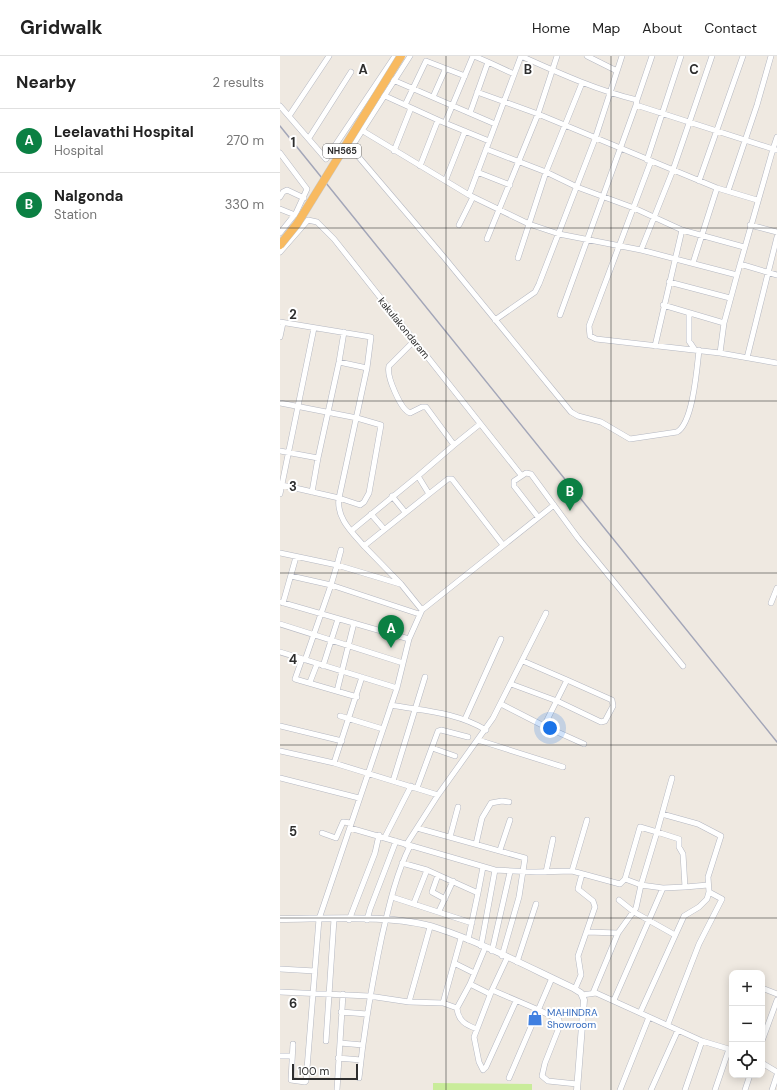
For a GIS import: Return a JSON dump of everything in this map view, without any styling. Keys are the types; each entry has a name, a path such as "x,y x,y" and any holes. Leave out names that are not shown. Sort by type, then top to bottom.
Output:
{"highway":[{"name":"NH565","path":"280,245 283,232 297,224 401,56"}],"street":[{"path":"289,116 329,56"},
{"path":"280,106 326,159 395,56"},
{"path":"410,56 383,95 363,131 351,148 571,412 578,416 601,422 630,439 677,432 681,430 693,393 697,350 689,341 689,314"},
{"path":"445,123 473,56 514,74"},
{"path":"459,225 471,196 477,172 521,56 582,83 610,94 637,102 690,124 718,131 775,150"},
{"path":"487,239 538,114 557,56"},
{"path":"587,56 618,71"},
{"path":"495,320 535,292 595,139 622,56"},
{"path":"560,315 637,102 652,56"},
{"path":"681,56 634,208 619,245 589,331 590,336 596,339 720,353 777,363"},
{"path":"641,250 690,124 712,56"},
{"path":"699,181 718,131 743,56"},
{"path":"728,191 746,140 771,56"},
{"path":"405,105 426,61 445,70 464,76"},
{"path":"470,113 488,62"},
{"path":"432,97 445,70"},
{"path":"309,138 351,72"},
{"path":"393,80 495,124"},
{"path":"518,258 546,172 582,83"},
{"path":"477,92 566,124 595,139 621,147 717,188 757,200"},
{"path":"383,95 489,141"},
{"path":"394,151 411,108"},
{"path":"420,166 438,120"},
{"path":"363,131 394,151 446,179 471,196 528,224 559,234 641,250 736,275"},
{"path":"446,179 465,131"},
{"path":"720,353 724,323 736,275 757,200 775,150 777,137"},
{"path":"486,149 546,172 602,197 634,208 682,230 744,247"},
{"path":"280,153 307,189 295,215 283,232"},
{"path":"477,172 510,185"},
{"path":"693,263 717,188"},
{"path":"280,197 283,192 287,190 304,198"},
{"path":"280,209 295,215"},
{"name":"kakulakondaram","path":"280,252 308,220 317,222 334,239 521,475"},
{"path":"750,225 777,232"},
{"path":"655,346 663,305 682,230"},
{"path":"747,358 777,237"},
{"path":"740,264 777,275"},
{"path":"669,282 730,298"},
{"path":"663,305 689,314 724,323"},
{"path":"280,337 282,323 371,336 357,418 339,498 339,510 351,531 401,584 420,612"},
{"path":"280,494 314,328"},
{"path":"312,492 344,332"},
{"path":"414,341 389,366 388,370 393,385 404,409 410,413 422,407 426,407 454,445"},
{"path":"339,362 366,368"},
{"path":"280,403 357,418 381,425 368,497 360,505 339,498 282,485"},
{"path":"351,531 480,424"},
{"path":"280,451 318,458"},
{"path":"538,517 514,486 514,481 526,473 531,474 578,538 682,666"},
{"path":"418,476 429,494"},
{"path":"364,546 448,479 452,479 503,545"},
{"path":"392,496 405,512"},
{"path":"292,1044 291,1080 306,1082 319,919 397,688 409,640 420,612 554,505"},
{"path":"371,514 384,529"},
{"path":"342,550 331,585 319,614 314,633 295,679 338,690 356,697"},
{"path":"280,553 337,565 401,584"},
{"path":"296,557 282,603 409,640"},
{"path":"291,576 331,585 420,612"},
{"path":"771,603 777,588"},
{"path":"359,1078 369,996 386,920 408,845 438,795 486,730 501,704 546,613"},
{"path":"323,666 338,619"},
{"path":"338,690 354,623"},
{"path":"280,624 314,633 403,663"},
{"path":"465,719 501,640"},
{"path":"280,652 397,688"},
{"path":"511,684 557,701 601,722 606,721 613,702 610,698 523,661"},
{"path":"310,682 317,664"},
{"path":"334,763 362,677"},
{"path":"393,780 425,678"},
{"path":"544,726 567,680"},
{"path":"501,704 584,744"},
{"path":"391,705 415,710 449,714 465,719 486,730"},
{"path":"340,716 383,729"},
{"path":"280,726 342,741"},
{"path":"385,837 414,787 440,730 468,737"},
{"path":"478,740 563,767"},
{"path":"432,748 455,756"},
{"path":"280,750 334,763 438,795"},
{"path":"280,778 360,798"},
{"path":"593,993 618,933 636,908 641,885 672,778"},
{"path":"476,844 482,818 491,803 502,801 509,802"},
{"path":"450,837 458,807"},
{"path":"640,1013 684,916 699,907 707,899 709,892 708,877 721,836 698,824 662,814"},
{"path":"500,850 510,820"},
{"path":"572,871 587,820"},
{"path":"322,833 336,838 343,822 408,845 495,870 510,872 572,871 620,884 625,880 640,827 679,839 679,847 683,854 685,887"},
{"path":"417,828 524,857 524,872 505,957 477,1029 474,1042 480,1066 484,1070 516,1001"},
{"path":"349,920 375,853 379,835"},
{"path":"546,872 553,839"},
{"path":"367,920 396,841"},
{"path":"402,863 427,870 478,892"},
{"path":"468,940 483,867"},
{"path":"414,903 427,870"},
{"path":"457,1008 470,984 483,947 495,870"},
{"path":"492,951 510,872"},
{"path":"575,989 581,975 578,956 587,932 595,902 578,889 582,874"},
{"path":"438,875 432,892 444,899"},
{"path":"625,880 641,885 662,888 708,885"},
{"path":"439,911 453,881"},
{"path":"614,1000 662,888"},
{"path":"668,1024 699,944 722,899 709,892"},
{"path":"392,897 439,911 472,923"},
{"path":"619,900 648,921 675,935"},
{"path":"517,962 536,904"},
{"path":"280,919 386,920 408,922 430,927 468,940 575,989 582,995 584,1000 577,1087 548,1081 542,1076 544,1063 560,1023 557,1018 470,984"},
{"path":"326,1041 334,919"},
{"path":"409,1002 430,927"},
{"path":"587,932 618,933"},
{"path":"443,1003 461,938"},
{"path":"454,963 474,973"},
{"path":"280,970 315,971"},
{"path":"509,1078 552,978"},
{"path":"765,989 777,994"},
{"path":"280,992 329,995 343,994 409,1002 443,1003 457,1008 463,1022 477,1029"},
{"path":"582,995 593,993 614,1000 649,1018 668,1024 702,1041 729,1049"},
{"path":"337,1090 343,994"},
{"path":"765,1033 777,1000"},
{"path":"341,1012 367,1014"},
{"path":"620,1090 649,1018"},
{"path":"651,1090 678,1030"},
{"path":"685,1090 702,1041"},
{"path":"340,1043 363,1045"},
{"path":"715,1090 729,1055"},
{"path":"280,1056 292,1056"},
{"path":"338,1058 361,1060"},
{"path":"765,1065 777,1073 772,1090"},
{"path":"745,1090 749,1078"}],"green space":[{"path":"433,1083 532,1084 532,1090 433,1090"}],"railway":[{"path":"280,126 777,742"}],"place":[{"name":"Nalgonda","path":"570,511"},
{"name":"Leelavathi Hospital","path":"391,648"},
{"name":"MAHINDRA Showroom","path":"535,1018"}]}
